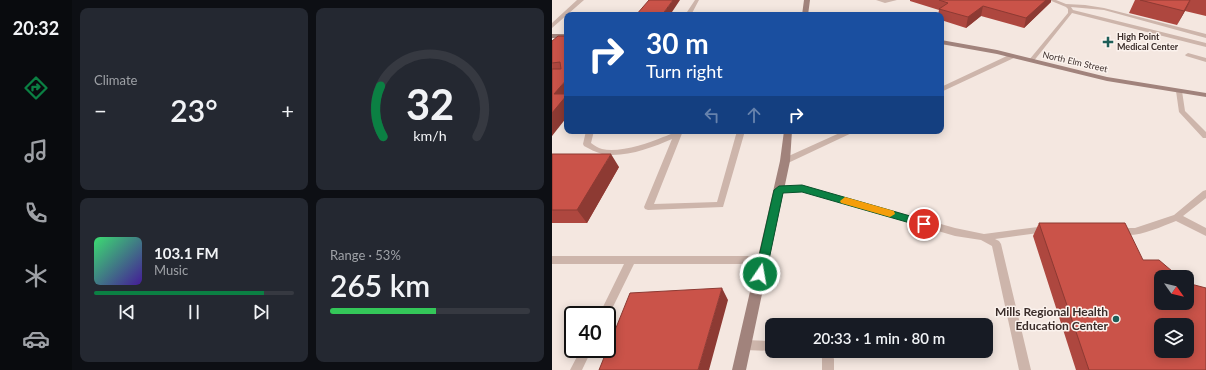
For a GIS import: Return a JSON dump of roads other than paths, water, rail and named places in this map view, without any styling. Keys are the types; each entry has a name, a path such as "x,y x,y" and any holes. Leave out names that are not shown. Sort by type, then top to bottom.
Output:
{"street":[{"path":"568,12 581,0"},
{"path":"805,12 807,0"},
{"path":"552,26 564,15"},
{"path":"552,36 564,36"},
{"name":"North Elm Street","path":"944,43 1012,56 1107,79 1206,95"},
{"path":"944,89 1012,56"},
{"path":"739,370 785,161 788,134"},
{"path":"785,161 845,134"}],"lane":[{"path":"690,12 697,0"},
{"path":"878,0 886,2 895,0"},
{"path":"1051,0 1067,6 1086,6 1104,9 1206,36"},
{"path":"1067,6 1070,11 1206,46"},
{"path":"1031,61 1070,11"},
{"path":"1188,55 1206,60"},
{"path":"1179,91 1182,112 1206,136"},
{"path":"589,134 587,144 601,152 626,150 649,145 674,134"},
{"path":"678,134 648,207 720,205 740,134"},
{"path":"779,190 802,188 955,232 983,237 1054,229"},
{"path":"1106,230 1135,232 1176,217 1206,193"},
{"path":"1176,217 1206,232"},
{"path":"983,237 996,244 1025,370"},
{"path":"552,260 763,260"},
{"path":"608,306 631,260"},
{"path":"745,345 765,346"},
{"path":"576,370 582,358"},
{"path":"828,358 828,370"}],"place":[{"name":"High Point Medical Center","path":"1108,42"},
{"name":"Mills Regional Health Education Center","path":"1116,319"}]}
